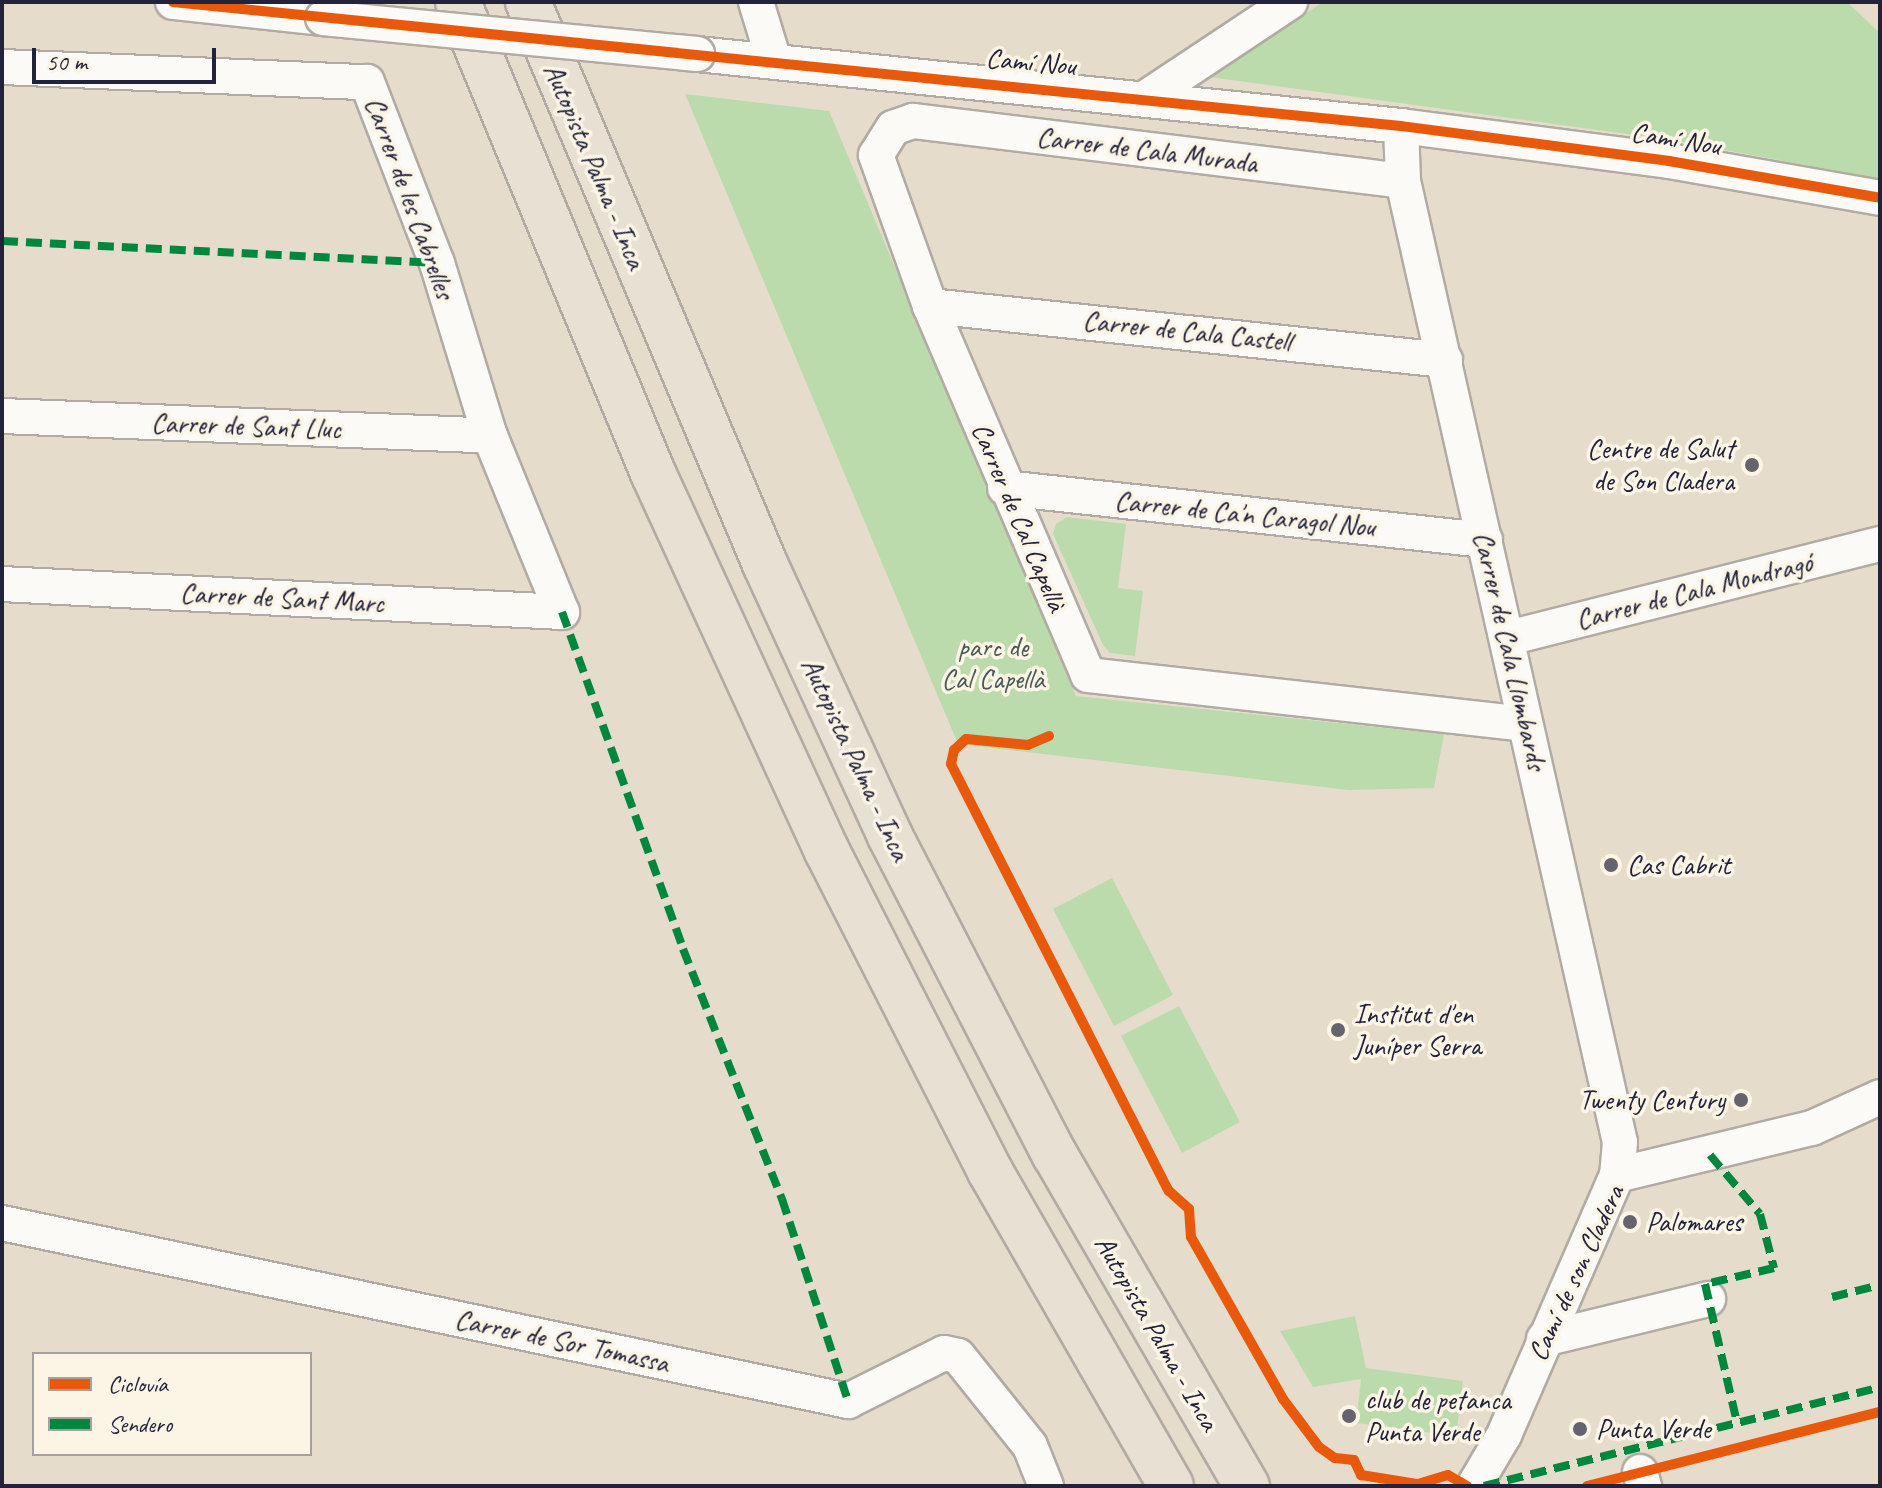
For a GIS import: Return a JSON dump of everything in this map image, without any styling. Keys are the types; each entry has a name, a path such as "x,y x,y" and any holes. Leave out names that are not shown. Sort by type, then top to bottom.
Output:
{"highway":[{"path":"458,2 653,473 827,851 990,1171 1171,1486"},
{"name":"Autopista Palma - Inca","path":"528,2 765,564 890,836 1055,1155 1247,1486"}],"street":[{"name":"Camí Nou","path":"173,2 1147,97 1401,126 1669,161 1880,198"},
{"path":"756,2 774,61"},
{"path":"1147,97 1290,2"},
{"name":"Carrer de les Cabrelles","path":"2,67 367,82 437,263 490,436 562,612"},
{"name":"Carrer de Cala Murada","path":"893,128 913,121 1403,181"},
{"name":"Carrer de Cala Llombards","path":"1401,126 1403,181 1617,1116 1617,1175"},
{"name":"Carrer de Cal Capellà","path":"893,128 876,155 930,306 1005,488 1088,675 1525,724"},
{"name":"Carrer de Cala Castell","path":"930,306 1445,360"},
{"name":"Carrer de Sant Lluc","path":"2,416 490,436"},
{"name":"Carrer de Ca'n Caragol Nou","path":"1005,488 1485,540"},
{"name":"Carrer de Cala Mondragó","path":"1508,638 1880,544"},
{"name":"Carrer de Sant Marc","path":"2,584 562,612"},
{"name":"Camí de son Cladera","path":"1474,1486 1504,1435 1617,1175 1812,1128 1880,1097"},
{"name":"Carrer de Sor Tomassa","path":"2,1223 848,1401 944,1353 958,1356 1030,1446 1046,1486"},
{"path":"1544,1339 1708,1299"}],"green space":[{"path":"1323,2 1847,2 1880,33 1880,179 1671,140 1209,77"},
{"name":"parc de Cal Capellà","path":"685,94 829,111 1076,696 1444,734 1434,788 1348,790 958,744"},
{"path":"1067,517 1126,524 1118,588 1143,591 1135,656 1110,653 1103,645 1053,534 1056,524"},
{"path":"1112,878 1173,995 1114,1026 1053,909"},
{"path":"1179,1006 1240,1122 1182,1153 1121,1036"},
{"path":"1355,1316 1366,1368 1463,1381 1456,1436 1356,1423 1361,1379 1313,1387 1280,1331"}],"marked path":[{"path":"2,241 437,263"},
{"path":"562,612 683,949 782,1199 848,1401"},
{"path":"1710,1155 1760,1214 1774,1268 1705,1284 1737,1423"},
{"path":"1832,1297 1880,1285"},
{"path":"1484,1486 1880,1387"}],"cycle path":[{"path":"173,2 1401,126 1669,161 1880,198"},
{"path":"1049,736 1028,745 966,739 954,750 951,764 1169,1191 1189,1209 1191,1237 1283,1399 1319,1447 1335,1458 1354,1460 1361,1475 1418,1484 1448,1475 1467,1486"},
{"path":"1587,1486 1880,1412"}],"place":[{"name":"Centre de Salut de Son Cladera","path":"1752,465"},
{"name":"Cas Cabrit","path":"1611,865"},
{"name":"Institut d'en Juníper Serra","path":"1338,1030"},
{"name":"Twenty Century","path":"1741,1100"},
{"name":"Palomares","path":"1630,1222"},
{"name":"club de petanca Punta Verde","path":"1349,1416"},
{"name":"Punta Verde","path":"1580,1429"}]}
